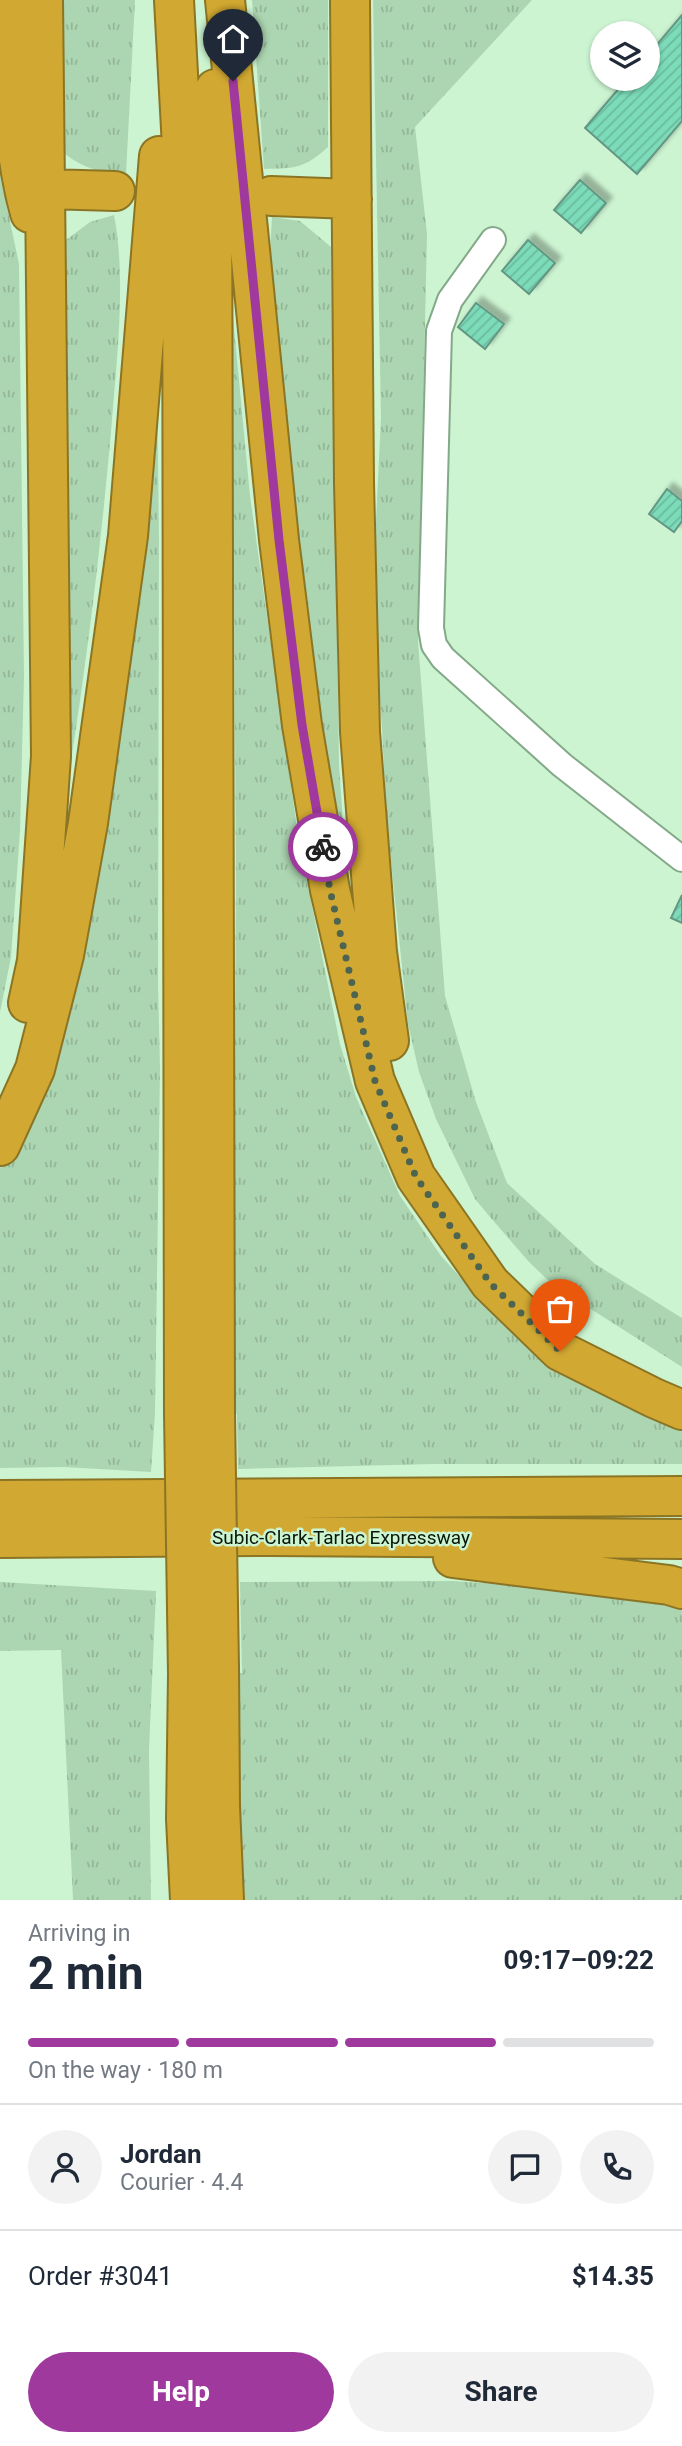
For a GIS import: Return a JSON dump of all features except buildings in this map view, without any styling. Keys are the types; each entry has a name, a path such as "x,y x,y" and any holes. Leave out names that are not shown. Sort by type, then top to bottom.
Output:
{"highway":[{"path":"13,0 13,113 17,156 47,272"},
{"path":"0,1121 14,1071 37,961 51,756 43,0"},
{"path":"0,1146 35,1069 64,955 88,823 128,536 172,0"},
{"path":"172,0 182,147 203,1671 224,1900"},
{"path":"200,1413 212,136 223,0"},
{"path":"223,0 279,540 302,725 330,890 375,1081 416,1177 490,1283 560,1351 682,1410"},
{"path":"350,0 354,483 360,732 380,978 387,1030 416,1177"},
{"path":"46,189 115,191"},
{"path":"271,196 352,199"},
{"name":"Subic-Clark-Tarlac Expressway","path":"0,1500 682,1496"},
{"path":"270,1536 669,1585 682,1589"},
{"name":"Subic-Clark-Tarlac Expressway","path":"0,1538 270,1536 682,1539"},
{"path":"190,1900 186,1819 203,1671"}],"street":[{"path":"493,240 450,300 439,331 431,628 434,645 443,658 562,765 682,859"}],"green space":[{"path":"56,0 135,0 126,174 89,168 58,148"},
{"path":"252,0 328,0 328,147 312,160 299,166 264,169"},
{"path":"373,0 532,0 415,127 427,234 418,641 445,996 476,1102 507,1183 595,1264 682,1318 682,1367 553,1285 529,1262 475,1199 436,1119 419,1072 408,1024 386,813 375,637 375,541 381,418"},
{"path":"0,174 19,264 24,676 20,831 11,957 0,1012"},
{"path":"114,215 120,295 111,432 89,634 59,834 66,373 62,243 90,222"},
{"path":"272,217 300,221 331,247 339,764 347,884 309,644 269,271"},
{"path":"233,317 250,496 299,842 340,1044 356,1097 400,1196 441,1256 481,1300 575,1375 617,1401 682,1428 682,1464 433,1464 238,1469 237,1414 232,1414 236,887 234,538 230,456"},
{"path":"157,382 160,1069 155,1413 151,1472 64,1467 0,1468 0,1168 12,1146"},
{"path":"516,1580 682,1603 682,1900 236,1900 234,1673 242,1673 240,1582 480,1583"},
{"path":"0,1582 156,1591 149,1750 151,1900 73,1900 61,1650 0,1651"}],"way so far":[{"path":"323,847 330,890 375,1081 416,1177 490,1283 560,1351"}],"route":[{"path":"233,81 279,540 302,725 323,847"}]}
